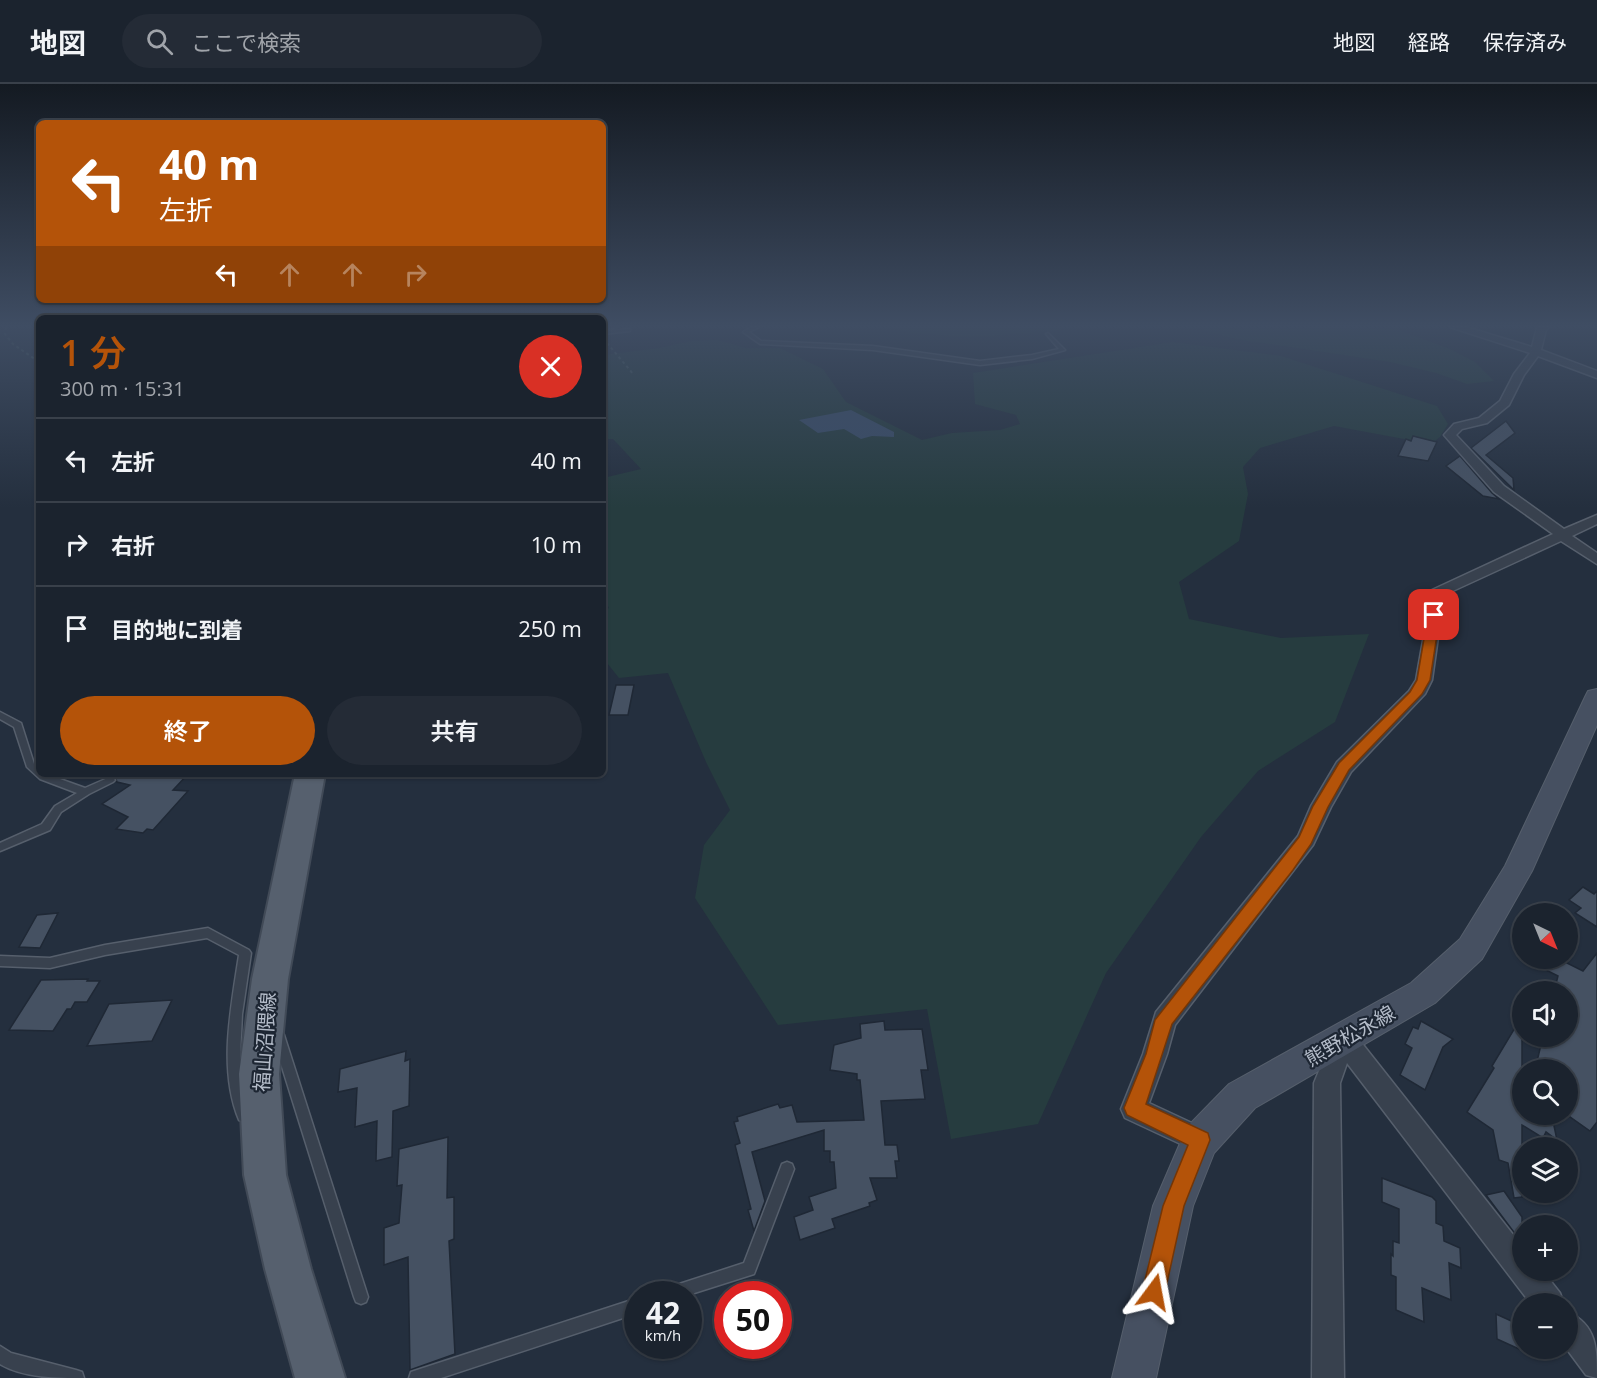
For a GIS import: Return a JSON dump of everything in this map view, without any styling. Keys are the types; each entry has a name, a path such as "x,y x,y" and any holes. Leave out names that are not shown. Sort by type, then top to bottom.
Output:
{"main road":[{"name":"熊野松永線","path":"1134,1378 1173,1206 1200,1140 1242,1096 1423,993 1471,949 1517,871 1597,697"},
{"name":"福山沼隈線","path":"309,777 267,1002 259,1074 266,1175 288,1269 320,1378"}],"street":[{"path":"1513,387 1505,403 1483,421 1458,426 1450,435 1499,489 1562,537 1597,560"},
{"path":"1200,1140 1134,1108 1155,1054 1164,1020 1288,866 1306,840 1321,806 1344,767 1416,694 1424,680 1437,593 1597,519"},
{"path":"1344,1040 1512,1256"},
{"path":"1328,1378 1327,1083 1344,1040"},
{"path":"1531,1281 1541,1293"},
{"path":"1578,1340 1597,1364"}],"lane":[{"path":"0,715 18,725 30,765 36,771"},
{"path":"43,777 86,792"},
{"path":"0,847 46,827 58,810 110,780"},
{"path":"0,961 50,963 105,950 208,933 245,953 233,1025 239,1101 266,1175"},
{"path":"267,1002 361,1297"},
{"path":"702,1284 749,1269 787,1169"},
{"path":"417,1378 624,1310"},
{"path":"0,1354 7,1359 76,1378"}],"green space":[{"path":"606,387 836,387 846,402 922,440 952,433 1000,430 1020,424 1016,415 975,404 974,387 1379,387 1437,406 1448,424 1440,437 1431,444 1334,426 1260,448 1243,467 1248,494 1239,541 1179,582 1189,619 1281,638 1369,634 1335,722 1258,771 1201,837 1106,973 1038,1124 951,1139 927,1009 778,1025 695,898 704,845 730,810 706,762 668,673 619,678 606,662 606,613 609,607 606,606 606,477 641,469 613,439 606,439"}],"water":[{"path":"851,410 894,432 894,437 872,436 861,439 844,429 818,433 799,420"}],"building":[{"path":"1506,421 1515,433 1486,455 1513,478 1514,490 1471,448"},
{"path":"1413,436 1437,442 1428,461 1398,456 1406,439 1411,441"},
{"path":"1460,456 1499,499 1483,496 1446,466"},
{"path":"616,685 634,685 628,715 609,715"},
{"path":"115,777 185,777 173,790 188,791 153,830 147,829 143,833 116,829 128,817 102,804 130,785 117,782"},
{"path":"1583,887 1594,894 1597,891 1597,927 1578,915 1581,908 1578,903 1569,900"},
{"path":"58,913 40,948 19,947 37,915"},
{"path":"1597,953 1597,1122 1590,1131 1578,1122 1578,1059 1538,1059 1540,1047 1578,1047 1578,981 1557,981 1558,976 1544,969 1578,968 1583,971"},
{"path":"88,979 87,981 100,981 87,1002 75,1002 71,1009 67,1009 53,1031 9,1030 41,980"},
{"path":"172,1000 152,1041 87,1046 109,1004"},
{"path":"884,1021 885,1030 922,1029 928,1070 921,1070 925,1099 881,1101 885,1145 897,1145 899,1161 895,1161 897,1178 870,1178 877,1200 869,1203 870,1206 832,1219 835,1228 800,1240 794,1217 813,1210 809,1197 836,1188 834,1162 830,1162 830,1151 824,1151 824,1130 752,1152 765,1201 754,1231 748,1210 751,1209 735,1145 740,1143 734,1122 738,1121 737,1117 778,1104 780,1108 792,1105 797,1122 864,1120 860,1080 857,1080 857,1074 830,1070 834,1045 861,1038 860,1024"},
{"path":"1421,1021 1453,1039 1443,1047 1425,1090 1400,1075 1412,1048 1405,1044 1413,1027 1418,1029"},
{"path":"1512,1033 1512,1047 1522,1047 1522,1059 1512,1059 1512,1125 1522,1125 1522,1137 1512,1137 1512,1186 1508,1163 1499,1160 1493,1130 1467,1112 1494,1068 1492,1066"},
{"path":"406,1051 405,1061 410,1059 409,1106 393,1111 392,1157 376,1161 377,1121 355,1127 357,1088 338,1092 340,1069"},
{"path":"1522,1125 1554,1125 1556,1137 1546,1132 1541,1137"},
{"path":"448,1137 447,1198 454,1197 454,1239 449,1241 455,1354 410,1370 408,1257 384,1265 384,1228 399,1223 402,1185 397,1186 399,1149"},
{"path":"1382,1178 1432,1197 1436,1201 1436,1223 1443,1226 1444,1241 1460,1248 1461,1268 1449,1263 1451,1300 1422,1288 1424,1322 1396,1310 1396,1277 1391,1275 1391,1254 1393,1256 1393,1241 1399,1243 1399,1209 1382,1202"},
{"path":"1504,1191 1521,1215 1512,1215 1512,1230 1486,1195"},
{"path":"1496,1314 1512,1321 1512,1346 1497,1339"}],"route":[{"path":"1154,1292 1173,1206 1200,1140 1134,1108 1155,1054 1164,1020 1288,866 1306,840 1321,806 1344,767 1416,694 1424,680 1434,615"}]}
